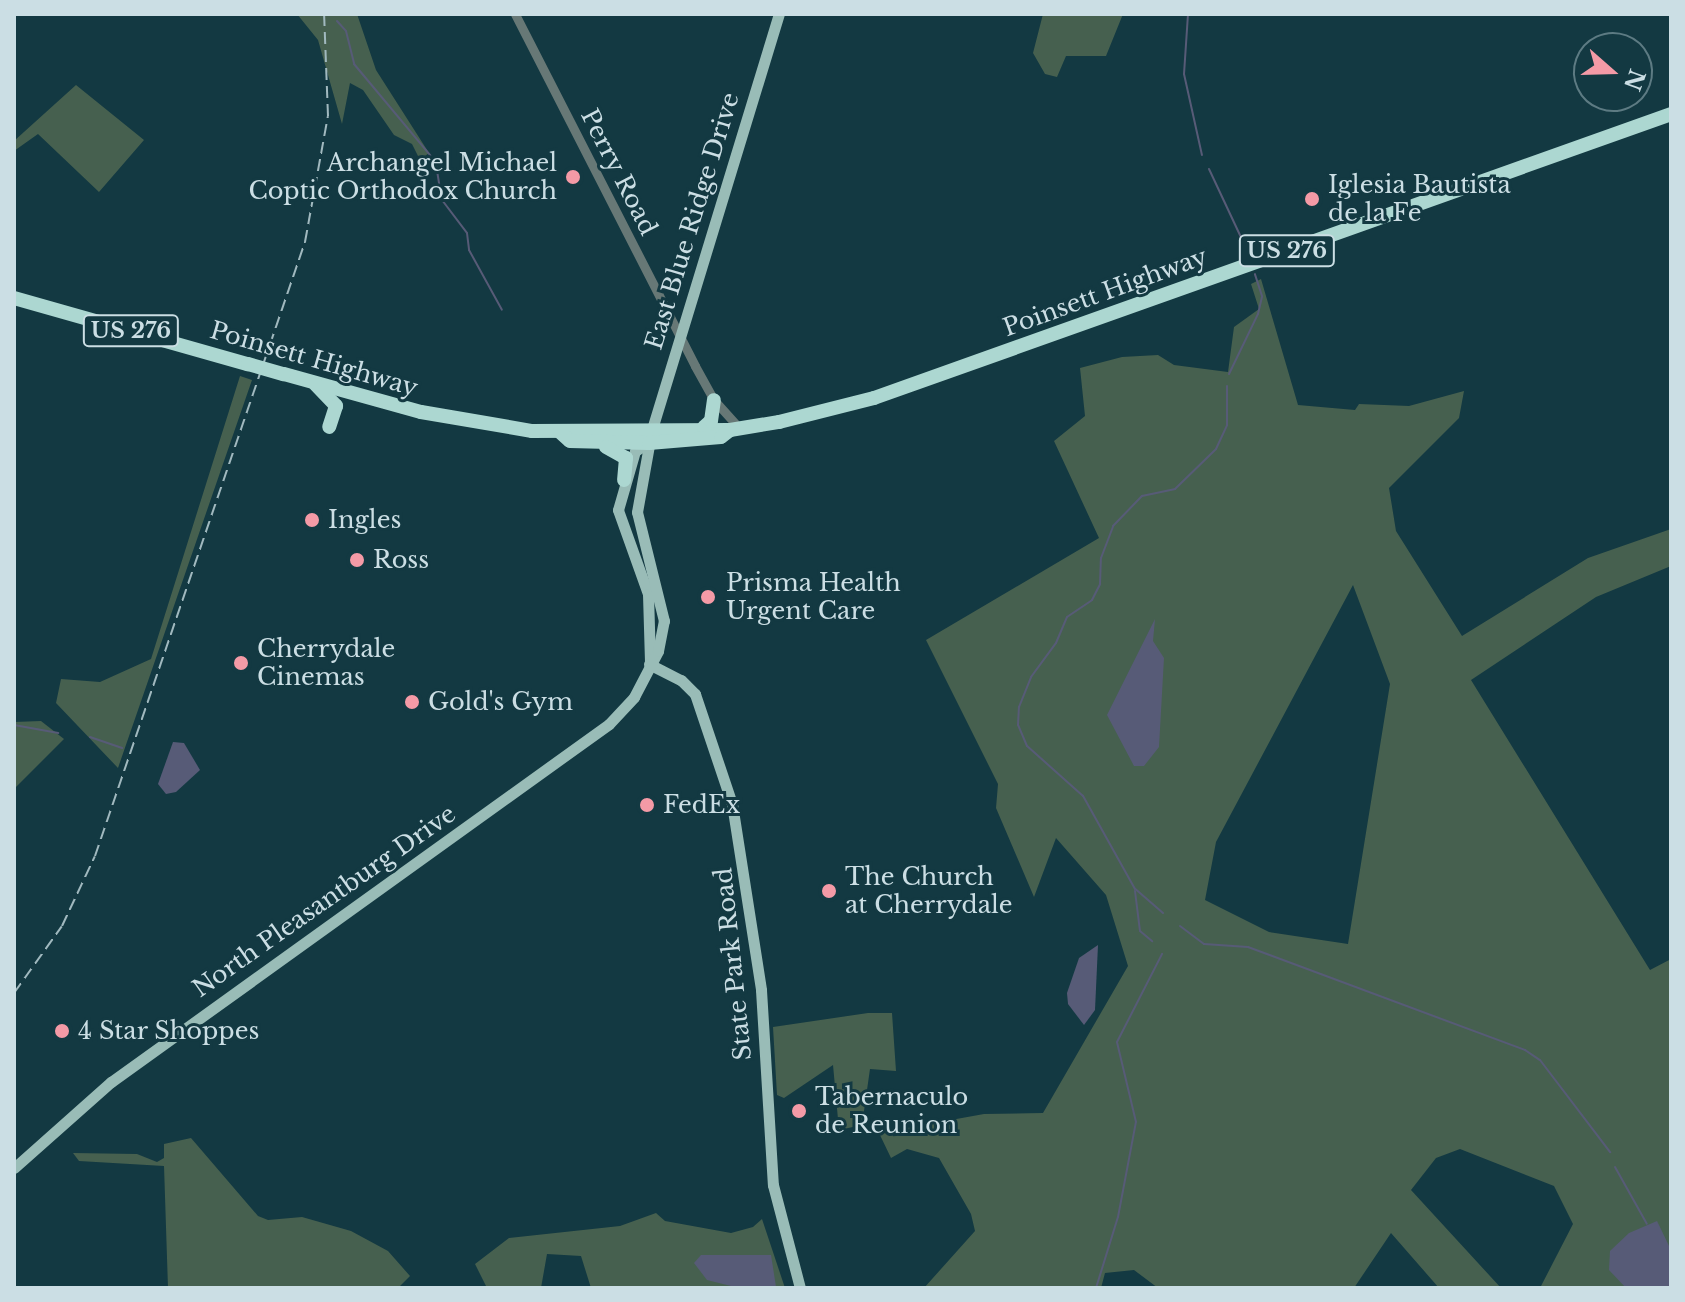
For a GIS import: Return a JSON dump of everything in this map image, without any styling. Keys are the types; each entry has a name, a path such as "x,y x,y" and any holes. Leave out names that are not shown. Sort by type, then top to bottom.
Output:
{"highway":[{"name":"Poinsett Highway","path":"560,432 570,441 582,442 704,427 735,429 874,398 1671,114"},
{"name":"Poinsett Highway","path":"14,298 443,417 560,432 571,427 650,436 721,437 735,429"},
{"path":"313,382 336,406 329,427"},
{"path":"704,427 711,421 714,400"},
{"path":"582,442 622,453 627,463 624,480"}],"main road":[{"name":"East Blue Ridge Drive","path":"650,436 779,14"},
{"path":"649,664 650,604 618,510 624,480 635,451 650,436"},
{"path":"649,664 658,651 664,621 638,520 650,436"},
{"name":"North Pleasantburg Drive","path":"14,1168 111,1082 609,724 634,697 649,664"},
{"name":"State Park Road","path":"649,664 681,680 695,694 732,804 761,990 773,1185 800,1288"}],"street":[{"name":"Perry Road","path":"515,14 714,400 735,429"}],"green space":[{"path":"297,14 357,14 376,70 429,153 420,160 412,144 394,135 363,90 350,83 342,124 318,40"},
{"path":"1043,14 1123,14 1106,56 1066,56 1057,77 1045,74 1033,53"},
{"path":"76,85 144,140 99,192 38,134 14,151 14,141"},
{"path":"1261,279 1298,405 1355,410 1359,404 1409,406 1464,391 1459,418 1389,488 1396,531 1462,636 1588,558 1671,529 1671,566 1596,597 1471,680 1650,970 1671,959 1671,1288 1540,1288 1573,1224 1554,1186 1460,1149 1436,1158 1411,1190 1501,1288 1439,1288 1391,1233 1354,1288 1158,1288 1134,1270 1105,1273 1101,1288 924,1288 975,1231 971,1214 939,1158 907,1149 891,1158 879,1133 984,1114 1043,1113 1128,966 1106,895 1056,838 1034,897 996,808 998,784 926,640 1099,538 1054,441 1085,416 1080,368 1122,357 1158,355 1174,365 1228,372 1234,327 1259,309 1251,284","holes":["1353,585 1390,684 1348,944 1269,932 1205,900 1216,842"]},
{"path":"240,376 252,380 118,768 56,703 61,679 100,682 151,659"},
{"path":"41,721 64,739 14,789 14,722"},
{"path":"868,1013 892,1013 896,1071 870,1069 862,1125 839,1130 833,1065 784,1098 777,1095 773,1027"},
{"path":"191,1138 258,1216 268,1220 302,1217 351,1231 388,1251 410,1276 398,1288 168,1288 164,1166 79,1161 73,1153 137,1154 157,1162 164,1158 164,1144"},
{"path":"656,1213 665,1221 731,1233 753,1227 762,1219 785,1288 591,1288 581,1256 547,1254 541,1288 487,1288 475,1264 509,1238 620,1226"}],"water":[{"path":"1155,619 1153,641 1164,658 1159,747 1144,766 1134,766 1107,715"},
{"path":"173,742 184,743 200,770 176,792 166,794 158,784"},
{"path":"1098,945 1095,1010 1084,1025 1068,1004 1067,993 1079,958"},
{"path":"1657,1221 1671,1250 1671,1288 1626,1288 1609,1270 1610,1251 1629,1233"},
{"path":"701,1255 771,1255 776,1287 739,1288 707,1280 694,1263"}],"waterway":[{"path":"1188,14 1184,74 1202,155"},
{"path":"337,21 346,31 354,64 430,155"},
{"path":"436,164 442,200 467,233 469,250 502,310"},
{"path":"1209,169 1246,248"},
{"path":"1229,374 1258,314 1262,296 1255,274"},
{"path":"1163,913 1135,889 1083,796 1027,746 1018,725 1019,707 1031,677 1056,643 1067,617 1092,600 1100,584 1101,558 1113,526 1142,496 1175,489 1216,449 1227,425 1227,386"},
{"path":"14,725 58,733"},
{"path":"90,737 122,748"},
{"path":"1135,891 1140,931 1152,941"},
{"path":"1180,926 1204,944 1248,947 1525,1050 1540,1060 1610,1152"},
{"path":"1096,1288 1118,1217 1136,1122 1117,1042 1162,954"},
{"path":"1615,1167 1647,1224"}],"railway":[{"path":"14,993 62,926 95,856 305,242 328,116 324,14"}],"place":[{"name":"Archangel Michael Coptic Orthodox Church","path":"573,177"},
{"name":"Iglesia Bautista de la Fe","path":"1312,199"},
{"name":"Ingles","path":"312,520"},
{"name":"Ross","path":"357,560"},
{"name":"Prisma Health Urgent Care","path":"708,597"},
{"name":"Cherrydale Cinemas","path":"241,663"},
{"name":"Gold's Gym","path":"412,702"},
{"name":"FedEx","path":"647,805"},
{"name":"The Church at Cherrydale","path":"829,891"},
{"name":"4 Star Shoppes","path":"62,1031"},
{"name":"Tabernaculo de Reunion","path":"799,1111"}]}
